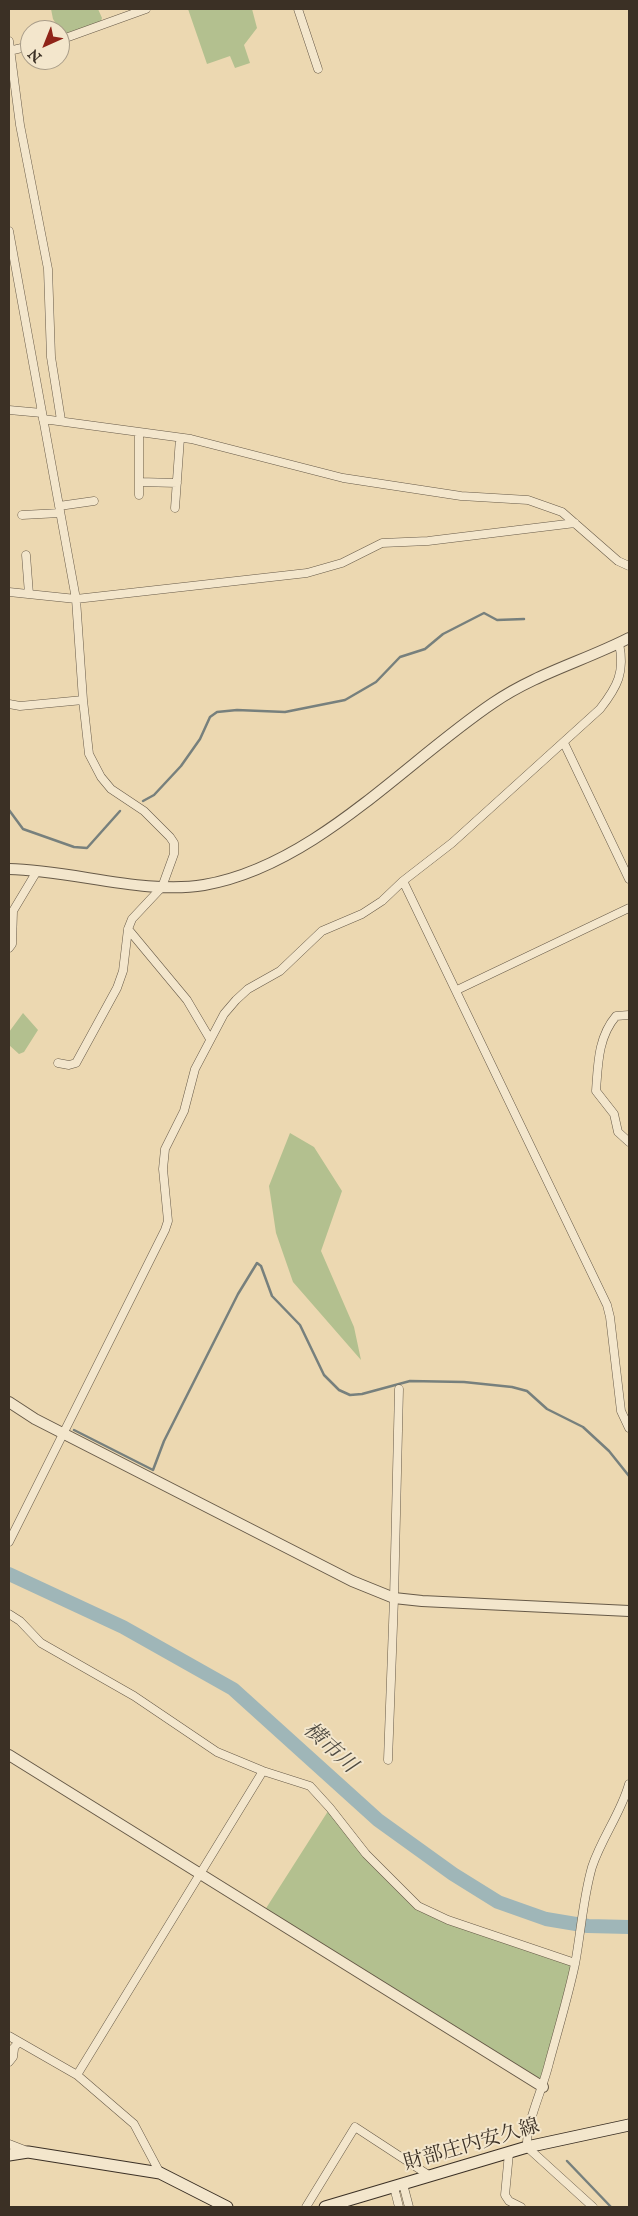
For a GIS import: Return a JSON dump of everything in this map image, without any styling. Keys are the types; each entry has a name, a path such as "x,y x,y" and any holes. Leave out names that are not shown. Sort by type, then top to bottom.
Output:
{"main road":[{"name":"財部庄内安久線","path":"325,2207 527,2147 629,2125"},
{"path":"9,2156 28,2152 160,2173 227,2207"}],"street":[{"path":"70,36 146,9"},
{"path":"298,9 318,69"},
{"path":"9,42 20,125 48,269 51,357 60,420"},
{"path":"9,231 76,599 82,700 89,754 101,778 111,790 144,812 174,843 174,854 162,887 132,919 128,929 123,971 111,1001 76,1063 69,1065 58,1063"},
{"path":"9,410 139,433 180,438 343,478 461,496 528,500 562,512 618,561 629,566"},
{"path":"139,433 139,494"},
{"path":"175,508 180,438"},
{"path":"139,482 177,483"},
{"path":"22,515 94,501"},
{"path":"9,592 76,599 307,573 342,563 382,543 428,541 575,523"},
{"path":"26,555 29,594"},
{"path":"9,869 162,887 203,885 232,879 280,859 361,805 474,716 500,698 534,678 629,638"},
{"path":"9,1542 165,1230 168,1221 163,1169 165,1149 184,1111 195,1069 224,1014 248,989 280,971 322,931 371,910 403,881 452,843 564,743 600,709 611,694 621,672 622,659 619,643"},
{"path":"9,704 20,706 82,700"},
{"path":"564,743 629,879"},
{"path":"9,948 12,944 13,911 37,871"},
{"path":"403,881 607,1305 621,1411 629,1428"},
{"path":"457,990 629,908"},
{"path":"128,929 187,1000 210,1039"},
{"path":"629,1015 616,1016 607,1026 600,1047 596,1091 614,1114 618,1132 629,1142"},
{"path":"388,1760 399,1389"},
{"path":"9,1402 63,1433 352,1581 394,1598 629,1611"},
{"path":"9,1614 20,1621 41,1643 134,1696 217,1752 263,1771 310,1786 366,1854 418,1906 448,1920 575,1959"},
{"path":"9,1754 543,2087"},
{"path":"77,2075 263,1771"},
{"path":"593,2207 527,2147 527,2138 543,2087 575,1959 586,1893 600,1848 625,1798 629,1784"},
{"path":"9,2036 14,2048 13,2057 9,2062"},
{"path":"14,2048 77,2075 134,2124 160,2173"},
{"path":"306,2207 355,2127 430,2176"},
{"path":"9,2144 28,2152"},
{"path":"509,2153 505,2195 509,2201 521,2207"},
{"path":"398,2185 399,2207"},
{"path":"398,2185 409,2207"}],"green space":[{"path":"51,9 98,9 102,18 100,24 70,34 70,20 53,19"},
{"path":"188,9 252,9 257,28 244,45 250,63 235,68 230,56 207,64"},
{"path":"23,1013 38,1030 24,1052 19,1054 9,1045 9,1032"},
{"path":"290,1133 314,1147 342,1191 321,1251 354,1327 361,1360 293,1282 276,1233 269,1186"},
{"path":"330,1808 366,1854 418,1906 575,1963 543,2087 263,1913"}],"waterway":[{"path":"143,801 154,795 181,766 200,739 210,717 217,712 237,710 285,712 345,700 376,682 400,657 425,649 443,634 484,613 497,620 524,619"},
{"path":"9,810 23,829 74,847 87,848 120,811"},
{"path":"74,1430 153,1470 164,1441 238,1294 257,1263 261,1266 272,1296 300,1325 324,1375 339,1390 350,1395 362,1394 410,1381 464,1382 512,1387 527,1391 547,1409 583,1427 609,1451 629,1476"},
{"name":"横市川","path":"9,1574 123,1627 233,1689 378,1820 453,1874 498,1902 546,1919 588,1926 629,1927"},
{"path":"567,2161 611,2207"}]}
